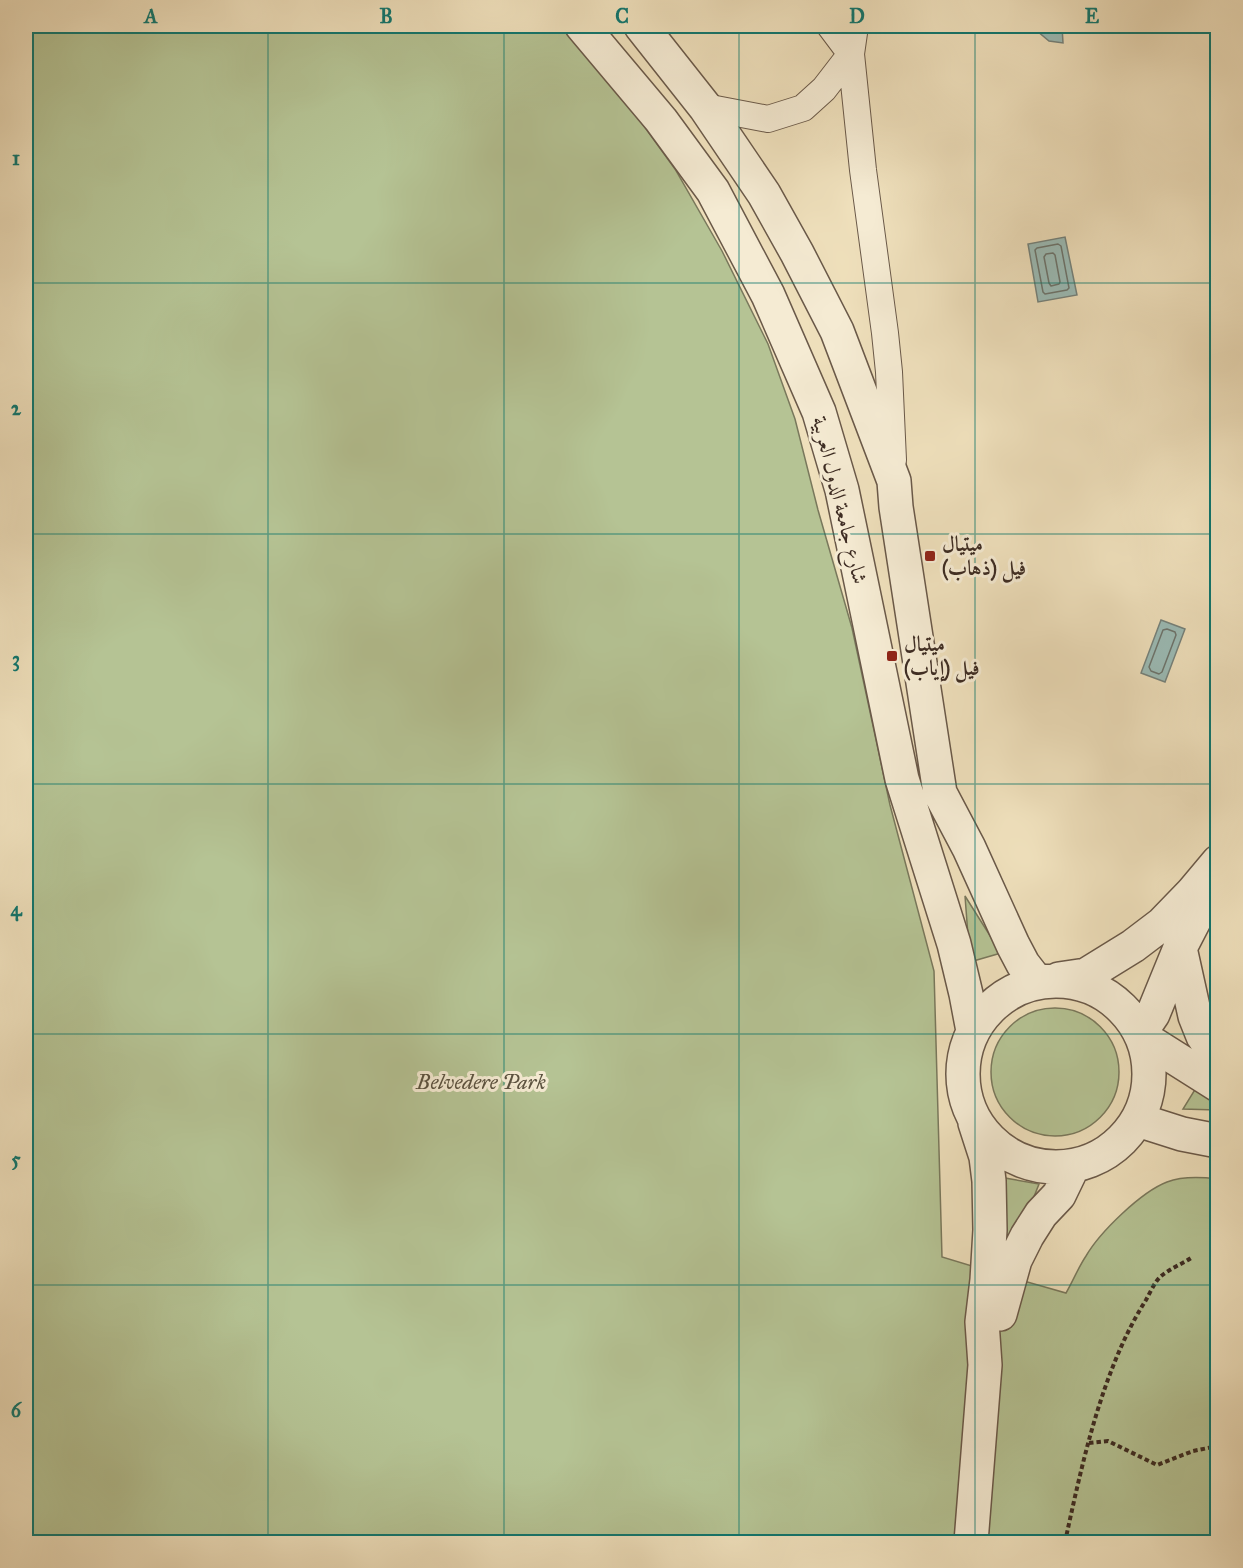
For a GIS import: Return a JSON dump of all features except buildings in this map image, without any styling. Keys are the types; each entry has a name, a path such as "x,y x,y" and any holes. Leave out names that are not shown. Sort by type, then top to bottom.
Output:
{"street":[{"name":"شارع جامعة الدول العربية","path":"582,26 661,120 713,191 768,295 819,412 842,490 902,779 954,944 973,1031"},
{"path":"641,26 705,107 764,194 832,321 894,480"},
{"path":"830,26 851,54"},
{"path":"855,26 851,54 862,170 889,372 896,507 940,794 969,848 1023,964 1043,981 1086,975 1133,946 1162,924 1218,862"},
{"path":"705,107 768,119 803,108 824,89 851,54"},
{"path":"1141,1035 1154,1014 1180,948 1218,876"},
{"path":"1180,948 1194,1016 1203,1036 1218,1059"},
{"name":"شارع جامعة الدول العربية","path":"1043,981 1069,981 1086,985 1103,993 1118,1004 1131,1017 1141,1035 1148,1058 1149,1079 1146,1100 1138,1120 1121,1141 1099,1157 1073,1166 1044,1166 1017,1158 993,1143 975,1121 965,1094 963,1062 973,1031 999,999 1043,981"},
{"name":"شارع جامعة الدول العربية","path":"1141,1035 1218,1085"},
{"path":"1138,1120 1182,1134 1218,1141"},
{"path":"971,1542 985,1365 982,1322 989,1255 990,1206 986,1157 975,1121"},
{"path":"985,1365 1015,1260 1026,1236 1041,1214 1059,1195 1073,1166"}],"path":[{"path":"1065,1542 1088,1443 1118,1352 1136,1315 1160,1278 1191,1258"},
{"path":"1088,1443 1108,1441 1157,1465 1193,1451 1218,1446"}],"green space":[{"name":"Belvedere Park","path":"26,26 560,26 613,83 675,169 722,251 768,344 795,419 852,628 890,805 934,971 942,1257 995,1273 999,1177 1039,1184 1003,1275 1066,1293 1092,1246 1122,1214 1145,1194 1167,1182 1179,1179 1198,1177 1217,1179 1217,1542 26,1542"},
{"path":"965,896 1001,953 970,962"},
{"path":"1055,1008 1080,1013 1100,1027 1114,1047 1119,1072 1114,1097 1100,1117 1080,1131 1055,1136 1030,1131 1010,1117 996,1097 991,1072 996,1047 1010,1027 1030,1013"},
{"path":"1199,1083 1217,1096 1217,1110 1183,1109"}],"water":[{"path":"1021,26 1062,26 1063,43 1049,41 1037,31 1022,31"},
{"path":"1065,237 1077,295 1038,302 1028,244"},
{"path":"1161,620 1185,629 1165,682 1141,673"}],"place":[{"name":"ميتيال فيل (ذهاب)","path":"930,556"},
{"name":"ميتيال فيل (إياب)","path":"892,656"}]}
